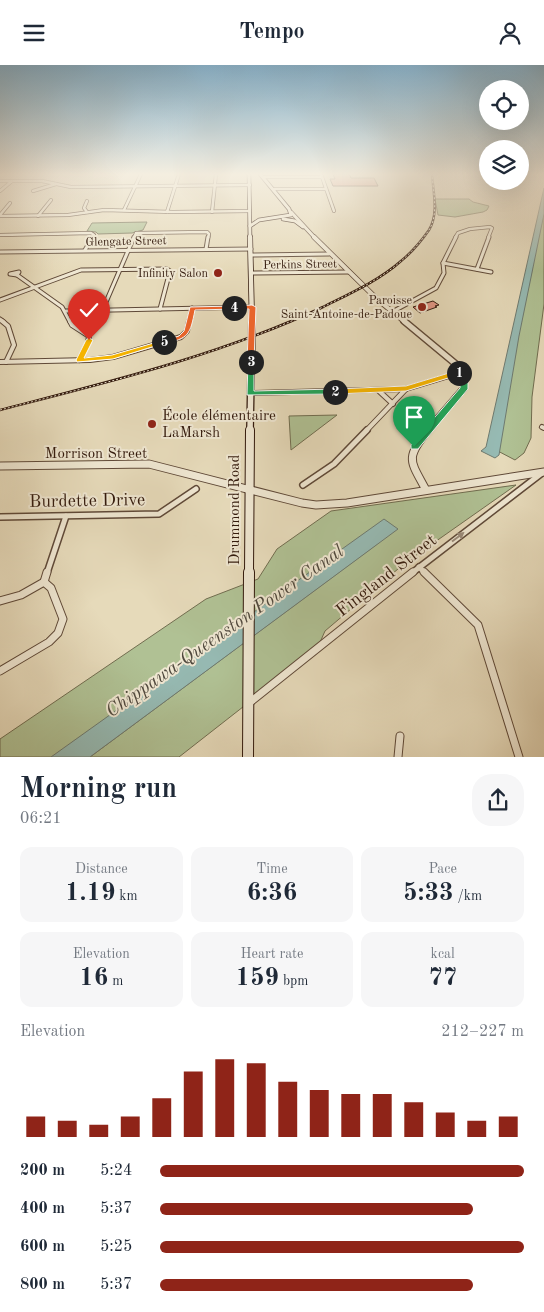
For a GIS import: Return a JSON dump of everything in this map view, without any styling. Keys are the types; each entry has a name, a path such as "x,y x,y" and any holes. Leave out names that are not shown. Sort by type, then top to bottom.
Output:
{"main road":[{"name":"Drummond Road","path":"248,757 248,578 252,307 250,206"},
{"path":"277,219 289,216 291,212 287,206"},
{"path":"250,211 256,216 269,219"},
{"path":"250,226 257,220 277,219 295,221 303,227"}],"street":[{"path":"38,216 46,206"},
{"path":"85,206 87,212"},
{"path":"124,210 126,206"},
{"path":"167,211 169,206"},
{"path":"212,212 213,206"},
{"path":"332,206 334,211"},
{"path":"0,215 68,215 124,210 250,211"},
{"path":"291,212 303,227 348,272 392,312 449,358 462,372 465,381 464,389 411,454 411,463 426,490"},
{"path":"392,312 436,288 444,273 443,263 458,233 470,229 490,227 492,229 477,269"},
{"path":"103,309 136,233 164,231 207,232 209,234 206,249"},
{"path":"0,235 91,233 94,235 86,250"},
{"name":"Glengate Street","path":"0,252 251,249"},
{"path":"251,255 329,254"},
{"path":"443,263 491,272"},
{"path":"0,300 81,270 170,270 160,309"},
{"name":"Perkins Street","path":"252,273 348,272"},
{"path":"17,275 66,311 72,325 89,336 88,343 79,360"},
{"path":"66,311 252,307"},
{"path":"0,362 113,357 181,337 187,331 192,308"},
{"path":"0,319 8,326 14,345 6,362"},
{"path":"250,393 406,389 462,372"},
{"path":"303,485 334,464 406,389"},
{"path":"378,391 393,404"},
{"name":"Morrison Street","path":"0,467 150,464 168,467 249,491 316,505 347,503 544,472"},
{"name":"Fingland Street","path":"248,704 419,567 544,472"},
{"name":"Burdette Drive","path":"0,517 159,514 196,489"},
{"path":"0,601 21,595 44,582 66,516"},
{"path":"419,567 478,625 519,757"},
{"path":"0,671 49,642 58,633 63,619 51,588 44,582"},
{"path":"398,757 400,736"}],"green space":[{"path":"436,206 489,206 483,212 455,217 438,215"},
{"path":"544,210 544,304 532,397 531,438 524,453 515,460 494,449"},
{"path":"147,222 143,230 132,233 98,234 87,231 92,223"},
{"path":"337,415 291,450 289,416"},
{"path":"516,485 405,563 325,631 317,649 179,757 90,757 377,544 53,757 0,757 0,739 206,599 258,579 277,549 331,511"}],"water":[{"path":"540,206 544,206 519,336 499,455 495,458 481,451 486,447"},
{"name":"Chippawa-Queenston Power Canal","path":"384,519 398,529 90,757 51,757"}],"building":[{"name":"Paroisse Saint-Antoine-de-Padoue","path":"433,301 439,305 420,313 413,307"}],"railway":[{"path":"0,410 123,378 205,353 284,324 323,307 364,286 405,258 429,230 434,217 435,206"}],"place":[{"name":"Infinity Salon","path":"218,273"},
{"name":"Paroisse Saint-Antoine-de-Padoue","path":"422,307"},
{"name":"École élémentaire LaMarsh","path":"152,424"}],"route":[{"path":"89,340 79,360 113,357 181,337 187,331 192,308 252,307 250,393 406,389 462,372 465,381 464,389 414,447"}]}
